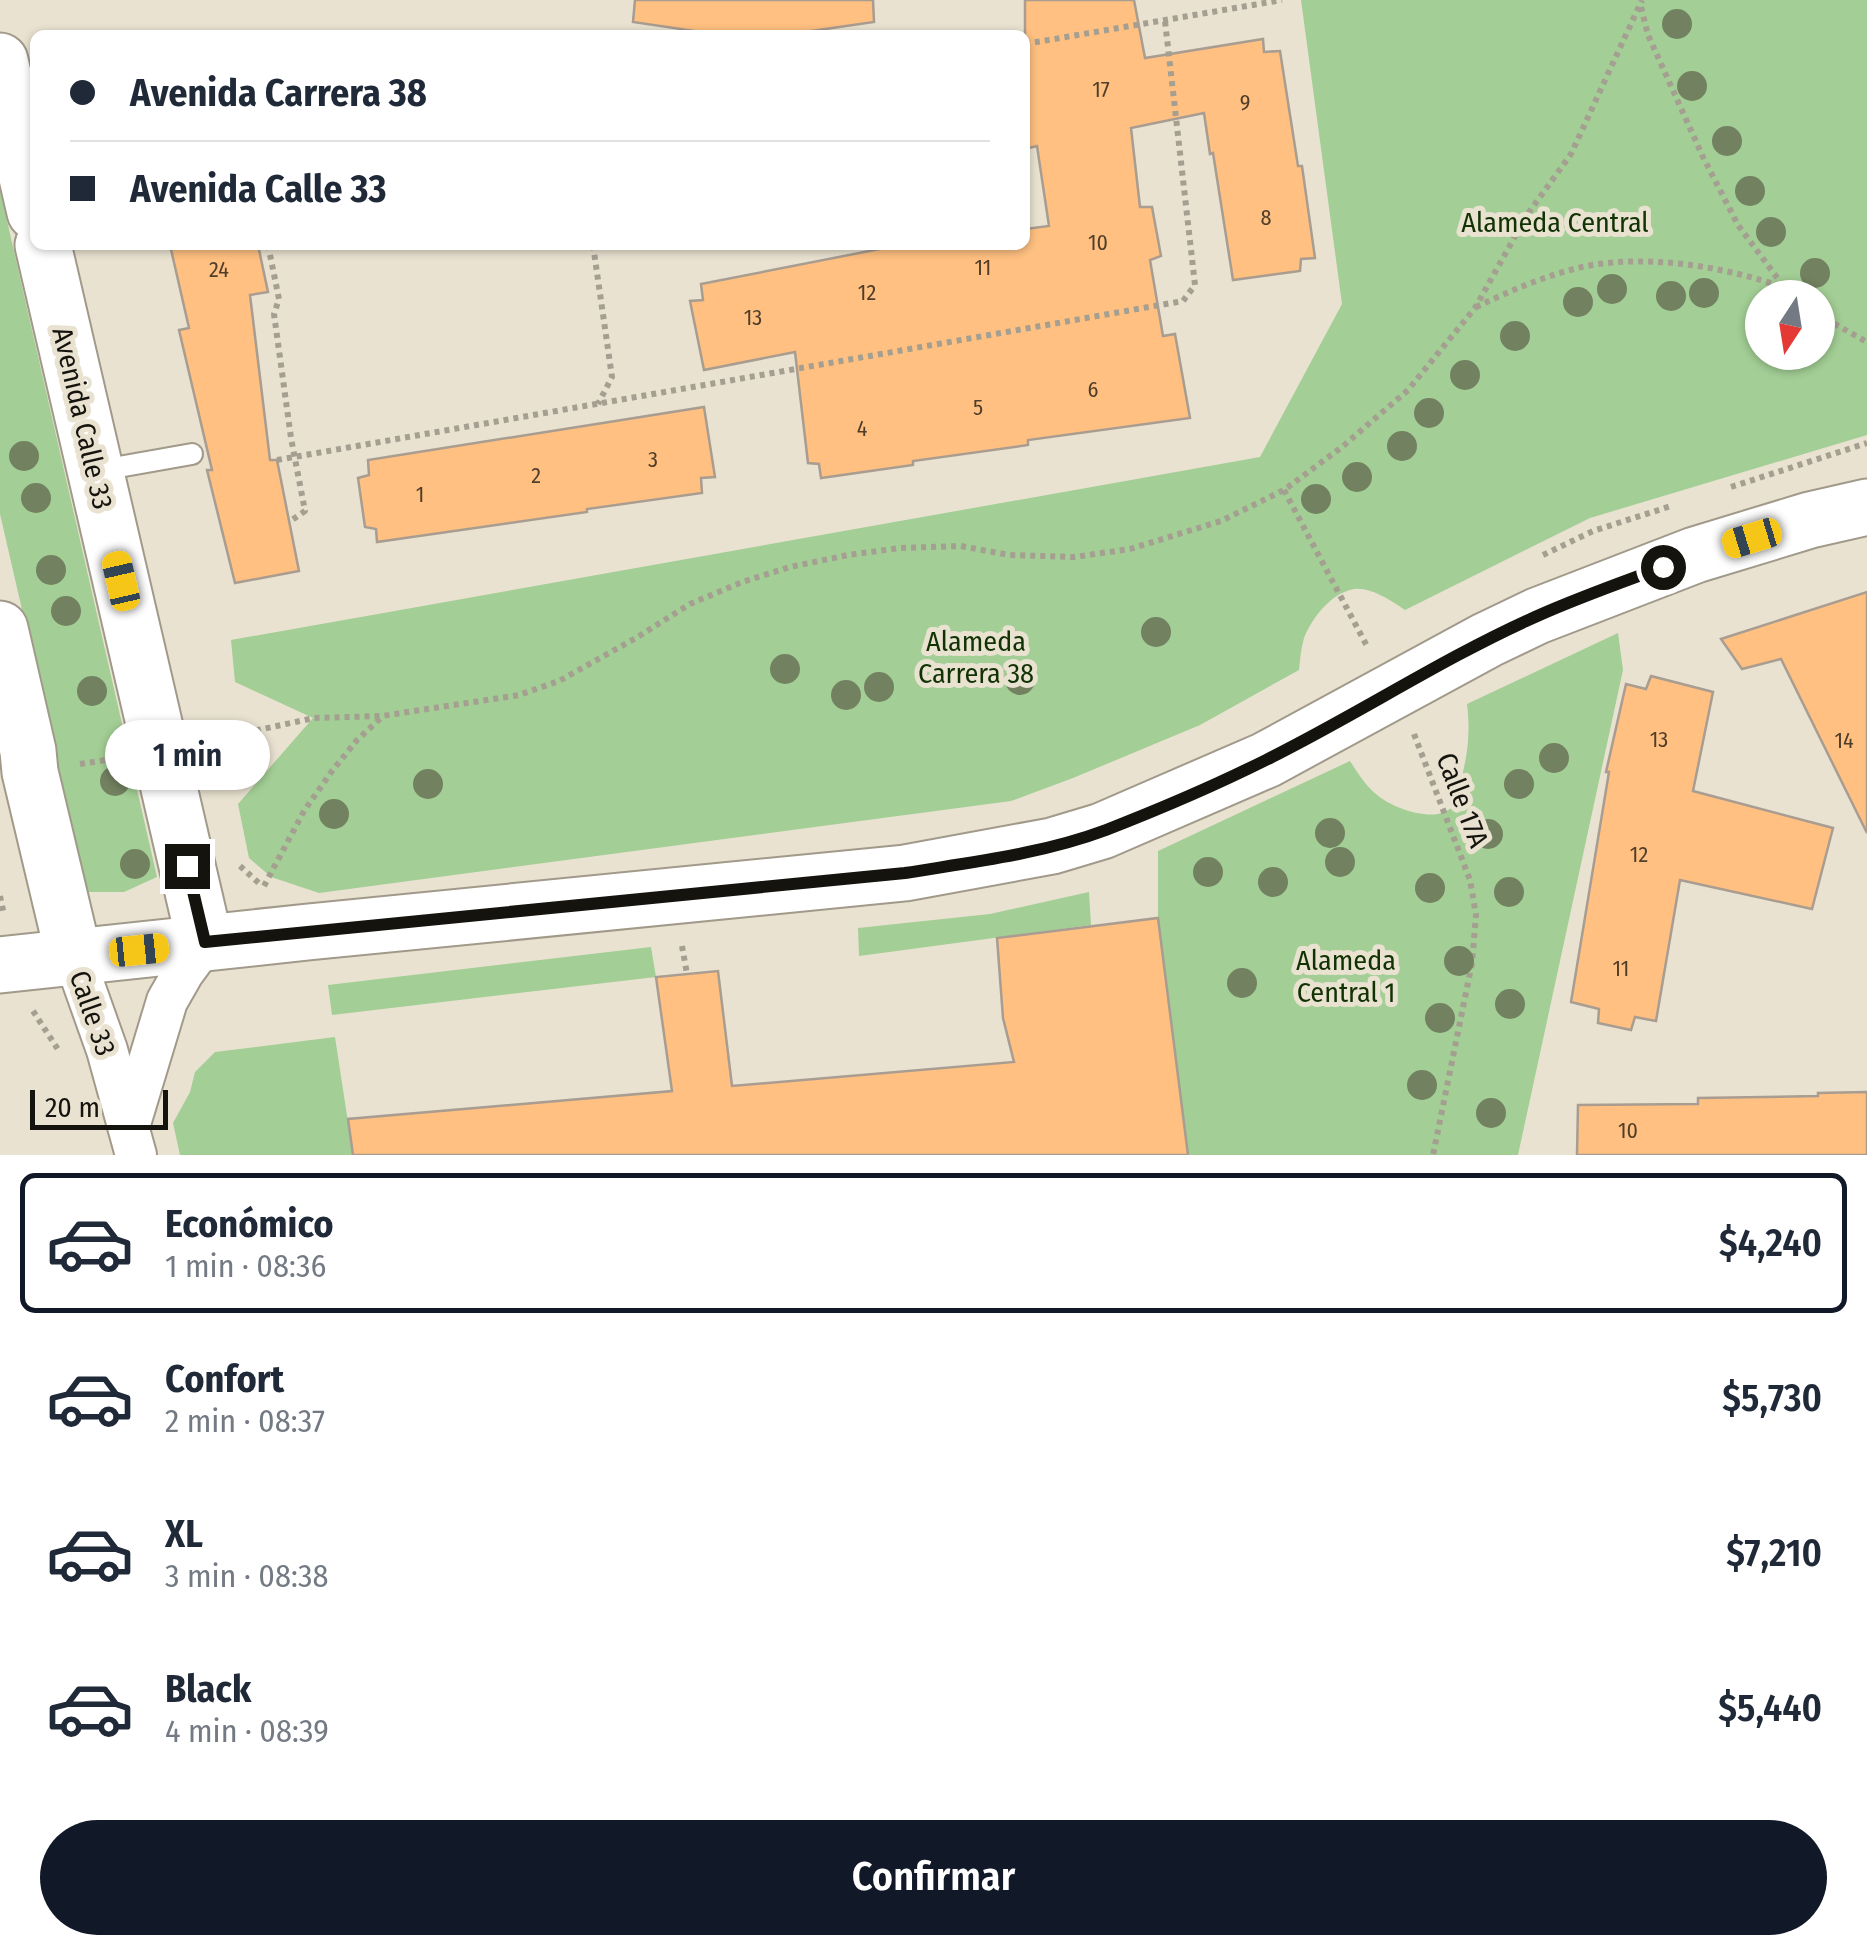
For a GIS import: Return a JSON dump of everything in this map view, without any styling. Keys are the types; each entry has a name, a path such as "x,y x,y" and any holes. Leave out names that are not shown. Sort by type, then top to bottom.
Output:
{"main road":[{"path":"0,61 30,190"},
{"name":"Avenida Calle 33","path":"44,250 95,471 191,750 205,942"},
{"path":"8,964 905,873 1052,846 1102,832 1266,760 1381,668 1520,624 1694,555 1867,506"},
{"path":"0,630 74,957"}],"street":[{"name":"Calle 33","path":"132,1141 167,1001 205,942"},
{"name":"Calle 33","path":"74,957 107,1050 132,1141"}],"lane":[{"path":"95,471 192,454"}],"path":[{"path":"1030,43 1282,0"},
{"path":"1641,1 1648,36 1703,157 1738,224 1779,280"},
{"path":"30,772 191,750 314,718 382,716 520,695 559,681 690,604 790,567 900,548 962,546 1009,556 1074,557 1130,549 1220,521 1284,490 1342,447 1408,390 1476,308 1527,216 1571,154 1641,1"},
{"path":"277,460 1183,302 1195,286 1165,20"},
{"path":"269,250 279,299 274,314 304,511 289,522"},
{"path":"595,250 612,377 598,404"},
{"path":"1476,308 1547,278 1623,262 1720,270 1764,280"},
{"path":"1835,322 1867,342"},
{"path":"1721,490 1867,443"},
{"name":"Calle 17A","path":"1284,490 1381,668 1470,880 1476,916 1472,963 1433,1155"},
{"path":"1527,563 1593,530 1684,502"},
{"path":"1381,668 1382,638"},
{"path":"234,860 267,890 304,812 322,784 382,716"},
{"path":"0,896 8,964 21,996 60,1054"}],"green space":[{"path":"1301,0 1867,0 1867,435 1590,518 1405,610 1368,590 1346,591 1323,607 1312,622 1304,638 1299,670 1200,725 1011,801 319,893 271,877 249,858 238,804 313,718 235,682 231,640 1260,457 1342,304"},
{"path":"0,190 157,877 124,892 87,892 0,514"},
{"name":"Alameda Central 1","path":"1618,633 1623,670 1518,1155 1188,1155 1158,918 1158,851 1350,761 1367,786 1388,802 1418,813 1447,811 1455,802 1466,758 1467,704"},
{"path":"1089,892 1091,925 859,956 858,928 990,914"},
{"path":"651,947 656,977 332,1015 328,985"},
{"path":"335,1037 353,1155 180,1155 173,1123 190,1092 195,1072 215,1052"}],"building":[{"path":"635,0 873,0 874,22 819,30 688,30 633,22"},
{"path":"1025,0 1134,0 1145,58 1263,39 1264,52 1280,51 1315,258 1301,259 1300,271 1233,280 1204,113 1131,128 1140,207 1152,207 1161,256 1150,260 1163,336 1175,334 1190,418 1028,440 1028,445 821,478 819,464 808,463 795,352 704,370 690,301 703,300 701,284 874,250 1030,250 1030,228 1049,226 1037,146 1030,148 1030,30 1025,30"},
{"path":"171,250 259,250 268,292 250,295 270,460 277,460 299,571 235,583 179,330 189,328"},
{"path":"704,407 715,477 701,478 702,493 377,542 376,529 365,527 358,478 369,475 368,460"},
{"path":"1867,592 1867,833 1781,659 1742,669 1721,639"},
{"path":"1651,676 1713,692 1693,791 1833,828 1812,909 1680,880 1656,1021 1635,1017 1631,1030 1598,1023 1599,1009 1571,1002 1606,772 1626,684 1646,689"},
{"path":"1158,918 1188,1155 353,1155 348,1119 672,1091 656,977 718,971 732,1086 1014,1062 1003,1018 997,938"},
{"path":"1867,1092 1867,1155 1577,1155 1578,1105 1698,1104 1698,1098"}],"route":[{"path":"187,866 205,942 905,873 998,857 1102,832 1201,790 1266,760 1487,640 1537,616 1663,567"}],"park label":[{"name":"Alameda Central","path":"1555,222"},
{"name":"Alameda Carrera 38","path":"976,657"}]}
